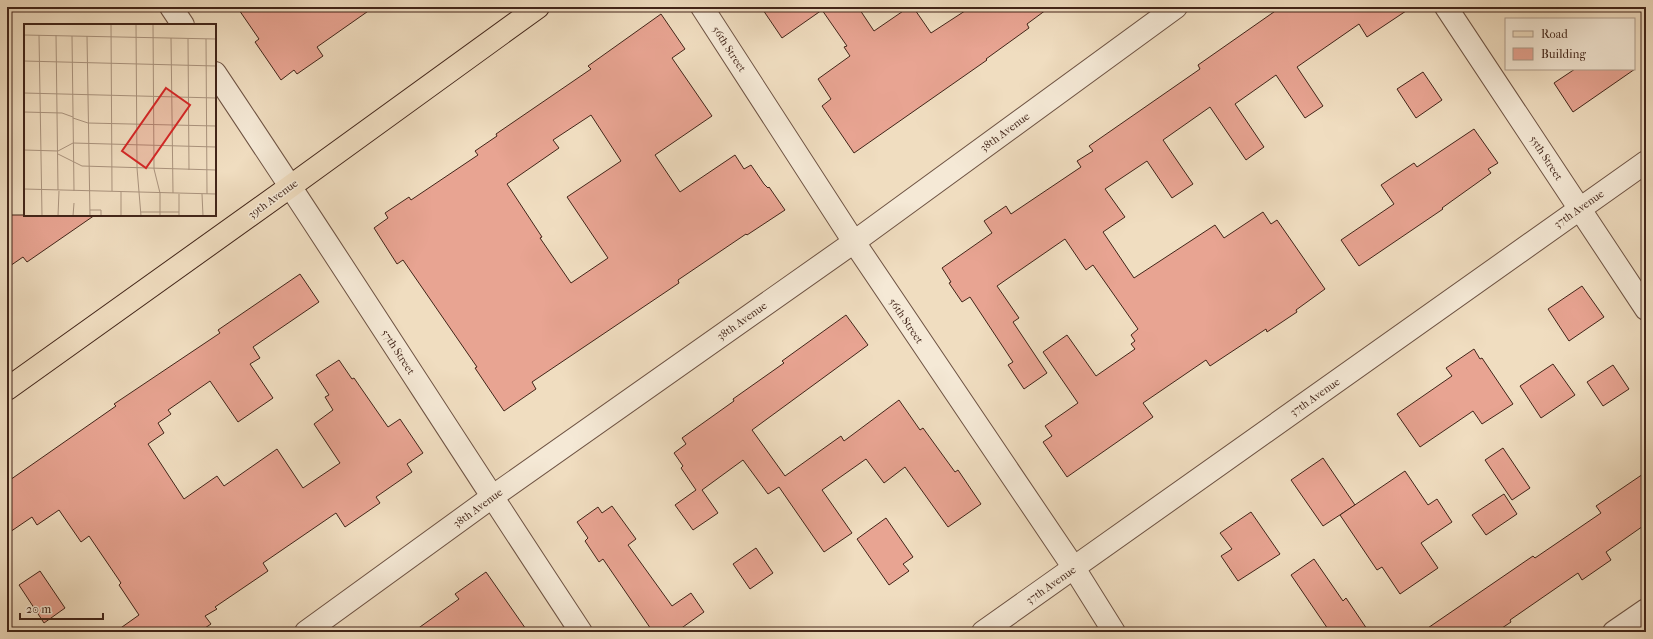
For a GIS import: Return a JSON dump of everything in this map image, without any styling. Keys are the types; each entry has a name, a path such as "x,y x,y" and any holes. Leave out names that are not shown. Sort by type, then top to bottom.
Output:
{"main road":[{"name":"39th Avenue","path":"7,389 538,7"}],"street":[{"path":"171,7 182,24"},
{"name":"56th Street","path":"702,7 854,242 1074,568 1114,632"},
{"name":"38th Avenue","path":"306,632 492,497 854,242 1176,7"},
{"name":"55th Street","path":"1446,7 1646,309"},
{"name":"57th Street","path":"216,74 291,186 581,632"},
{"name":"37th Avenue","path":"984,632 1646,162"},
{"path":"1614,632 1646,610"}],"building":[{"path":"237,7 374,7 317,47 323,56 297,74 294,70 281,80 255,42 259,39"},
{"path":"761,7 858,7 874,31 909,7 913,7 931,33 971,7 1050,7 1027,24 1029,28 986,59 987,60 854,153 822,106 831,99 818,79 850,56 844,47 847,46 822,10 782,38"},
{"path":"1281,7 1412,7 1367,37 1359,24 1297,67 1323,106 1305,118 1276,75 1235,104 1264,147 1246,160 1210,107 1163,140 1193,184 1172,198 1147,161 1105,189 1125,217 1103,232 1134,278 1215,225 1224,238 1263,212 1271,224 1277,220 1325,289 1296,310 1297,312 1267,332 1266,329 1210,366 1206,360 1143,403 1153,417 1067,477 1043,442 1052,436 1045,426 1078,403 1043,352 1067,335 1096,376 1135,349 1131,344 1135,341 1131,335 1138,329 1093,265 1086,270 1065,239 997,286 1019,318 1013,322 1047,373 1024,389 1008,365 1013,362 970,297 962,302 949,283 951,282 942,268 992,233 984,221 1006,206 1011,214 1081,167 1077,161 1093,151 1089,146 1200,69 1198,65"},
{"path":"661,14 685,49 672,58 712,116 655,155 680,192 735,155 744,169 751,165 785,210 747,235 746,234 678,280 679,283 532,382 536,389 504,411 475,368 477,367 403,260 397,264 374,228 388,218 385,213 409,197 411,200 478,155 475,151 497,136 496,134 591,69 588,66","holes":["591,115 621,161 567,197 608,258 571,283 540,238 542,237 507,184 559,148 553,140"]},
{"path":"1574,70 1634,70 1573,112 1554,83"},
{"path":"1423,72 1442,100 1416,118 1397,89"},
{"path":"1474,129 1498,163 1488,169 1491,173 1442,208 1443,209 1359,266 1341,240 1394,204 1381,185 1414,163 1417,167"},
{"path":"7,215 94,216 27,262 23,257 7,268"},
{"path":"300,274 319,302 253,347 260,358 250,364 273,398 238,422 210,381 168,410 171,414 158,423 164,433 148,444 184,499 217,476 224,486 277,449 303,488 340,463 314,424 333,410 325,397 329,395 316,375 339,360 352,379 354,378 388,427 400,419 423,453 407,464 412,472 376,497 380,503 345,527 336,513 263,563 268,571 215,607 217,609 205,616 211,624 199,632 115,632 139,615 119,585 121,583 89,536 81,542 59,510 37,525 32,517 7,534 7,482 116,406 114,404 220,333 218,330"},
{"path":"1582,286 1604,317 1569,341 1548,309"},
{"path":"846,315 868,345 752,430 785,476 841,436 844,441 899,400 920,430 923,428 955,472 958,470 981,504 948,527 905,467 884,483 866,459 822,490 852,533 824,552 779,487 768,494 743,460 702,490 718,513 693,530 675,505 696,490 681,468 683,466 674,453 686,444 682,438 734,401 733,399 784,363 782,361"},
{"path":"1474,349 1480,359 1482,358 1513,404 1482,424 1473,411 1420,447 1397,414 1452,376 1446,368"},
{"path":"1553,364 1575,395 1541,418 1520,386"},
{"path":"1613,365 1629,389 1603,406 1587,382"},
{"path":"1503,448 1530,488 1512,500 1485,460"},
{"path":"1323,458 1355,505 1323,526 1291,480"},
{"path":"1405,471 1428,505 1437,499 1452,522 1421,543 1438,568 1400,594 1382,567 1377,570 1340,515"},
{"path":"1646,472 1646,524 1606,552 1611,560 1582,580 1578,573 1510,620 1511,622 1496,632 1422,632 1533,556 1535,558 1601,513 1596,506"},
{"path":"1504,494 1517,514 1486,535 1472,515"},
{"path":"612,506 636,539 628,545 672,606 691,593 704,612 676,632 653,632 603,559 599,562 585,541 588,538 577,522 598,507 602,513"},
{"path":"1251,512 1280,554 1238,581 1221,556 1232,549 1220,533"},
{"path":"886,518 913,557 903,564 909,571 889,585 857,539"},
{"path":"756,548 773,573 750,589 733,564"},
{"path":"1314,559 1343,601 1346,598 1369,632 1330,632 1291,575"},
{"path":"40,571 65,608 44,623 19,585"},
{"path":"486,572 528,632 413,632 459,599 455,594"}]}
